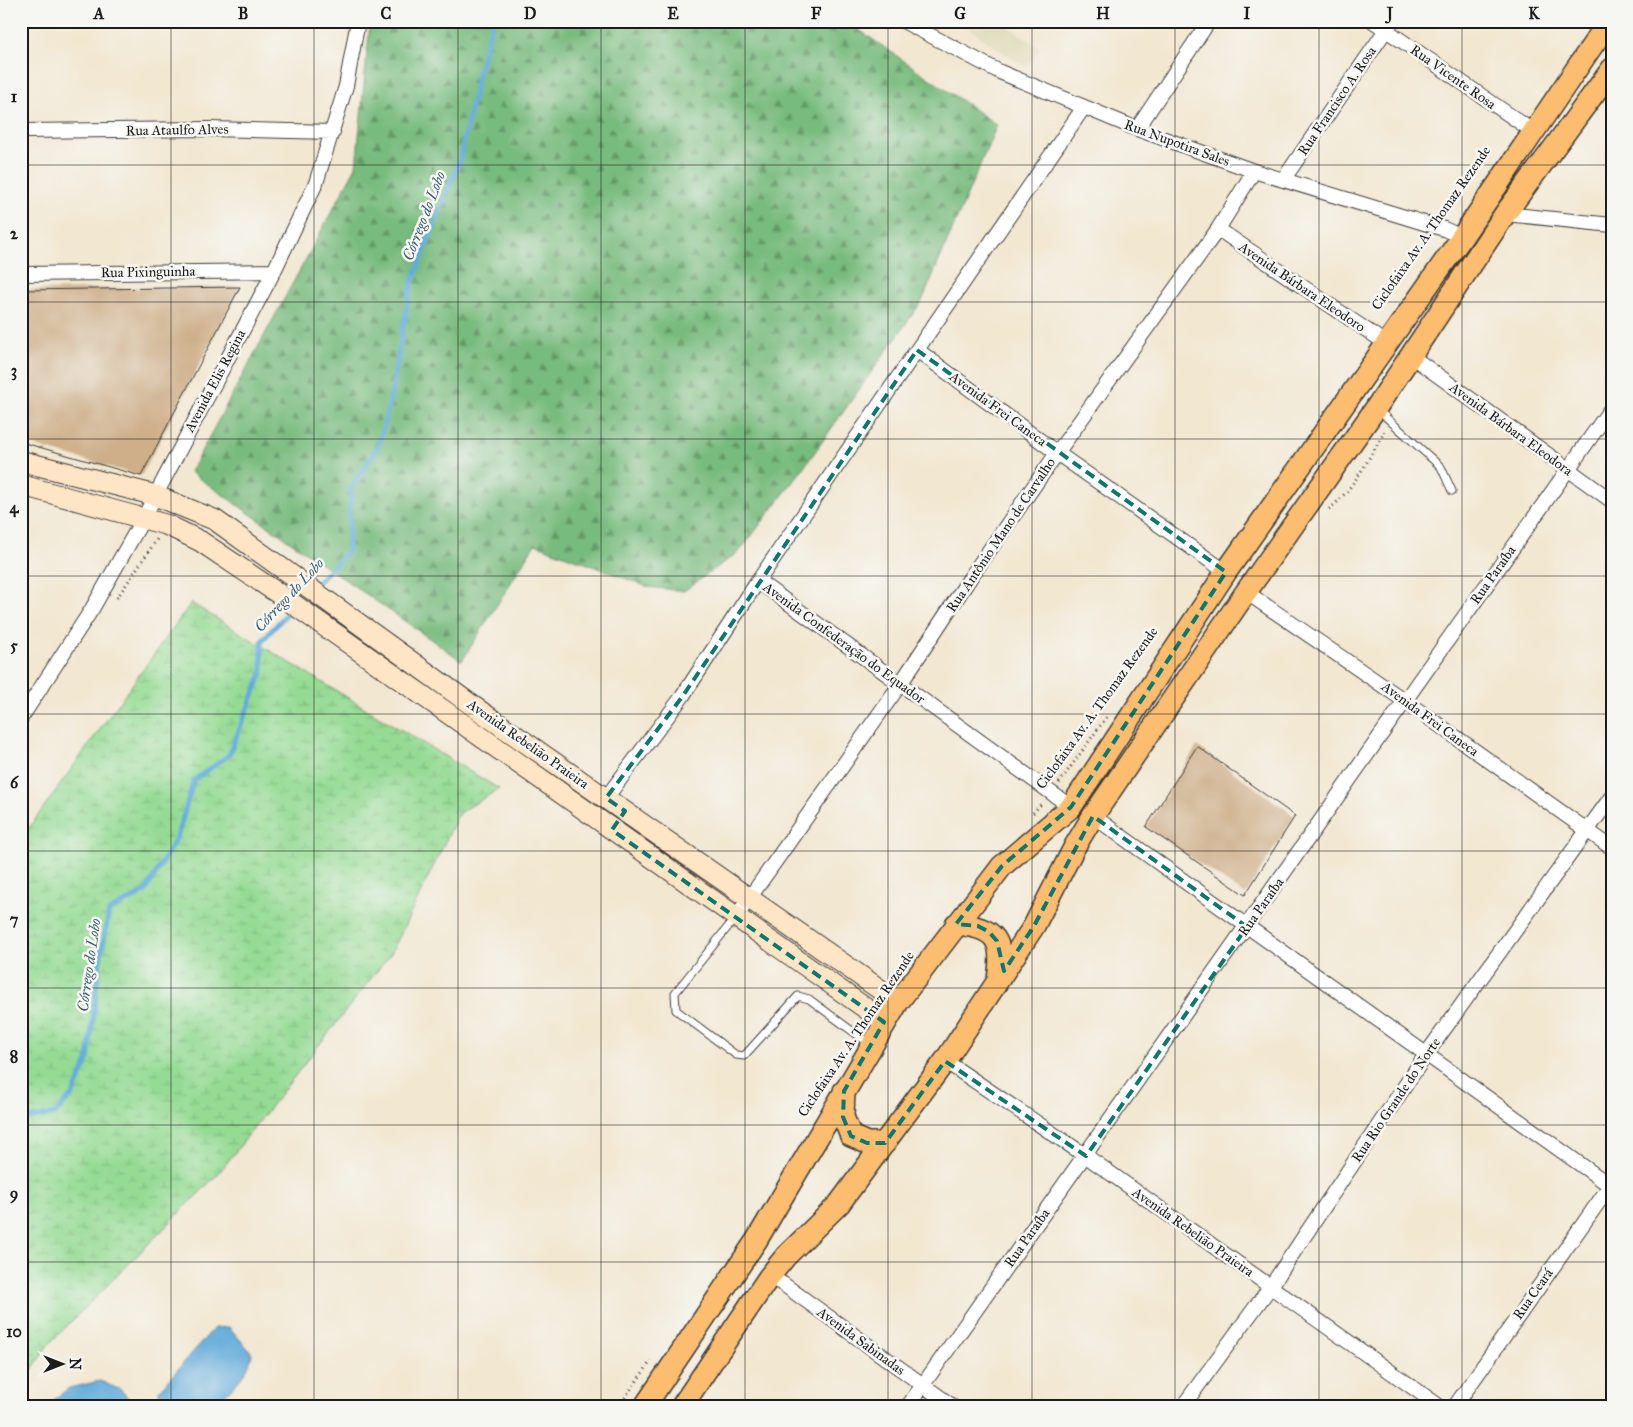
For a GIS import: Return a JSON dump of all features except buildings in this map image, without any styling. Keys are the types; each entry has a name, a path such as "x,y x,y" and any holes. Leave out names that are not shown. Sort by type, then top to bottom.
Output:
{"main road":[{"path":"645,1406 756,1241 884,1022 956,924 1002,866 1071,807 1226,572 1462,237 1609,21"},
{"path":"682,1406 769,1277 786,1256 839,1204 945,1061 1034,926 1075,846 1093,816 1246,592 1376,408 1505,214 1612,69"},
{"path":"956,924 978,926 989,932 997,941 1000,952 997,982"},
{"path":"844,1091 843,1117 851,1136 867,1143 885,1143"}],"street":[{"name":"Avenida Elis Regina","path":"21,718 92,609 143,519 274,271 316,183 346,86 358,21"},
{"name":"Rua Nupotira Sales","path":"903,21 1000,72 1137,129 1254,171 1444,229 1462,237"},
{"path":"1137,129 1208,21"},
{"name":"Rua Vicente Rosa","path":"1373,21 1389,26 1534,132"},
{"name":"Rua Francisco A. Rosa","path":"1283,180 1389,26"},
{"path":"758,581 1084,107"},
{"name":"Rua Ataulfo Alves","path":"21,132 209,129 333,132"},
{"name":"Rua Antônio Mano de Carvalho","path":"736,917 901,684 970,578 1057,453 1218,229 1254,171"},
{"path":"1505,214 1612,225"},
{"name":"Avenida Bárbara Eleodoro","path":"1218,229 1387,344"},
{"name":"Rua Pixinguinha","path":"21,274 274,271"},
{"name":"Avenida Frei Caneca","path":"918,350 1057,453 1226,572"},
{"name":"Avenida Bárbara Eleodora","path":"1411,356 1612,501"},
{"name":"Rua Paraíba","path":"908,1406 1612,407"},
{"name":"Avenida Rebelião Praieira","path":"21,461 154,495 215,520 473,706 898,1002"},
{"path":"82,502 88,477"},
{"name":"Avenida Rebelião Praieira","path":"21,485 167,525 200,541 286,599 884,1022"},
{"name":"Avenida Confederação do Equador","path":"606,798 682,697 758,581 1071,807"},
{"name":"Avenida Frei Caneca","path":"1246,592 1405,701 1585,831 1612,848"},
{"name":"Rua Rio Grande do Norte","path":"1183,1406 1271,1286 1427,1053 1612,796"},
{"path":"612,830 625,811"},
{"path":"1093,816 1611,1185"},
{"name":"Avenida Rebelião Praieira","path":"945,1061 1086,1156 1439,1406"},
{"name":"Rua Ceará","path":"1454,1406 1611,1185"},
{"name":"Avenida Sabinadas","path":"769,1277 783,1284 952,1406"}],"lane":[{"path":"1376,408 1441,467 1452,491"},
{"path":"736,917 675,993 676,1010 736,1055 744,1056 798,996 809,999 871,1045"}],"path":[{"name":"Ciclofaixa Av. A. Thomaz Rezende","path":"1026,821 1052,792 1108,714"},
{"path":"619,1406 652,1359"}],"highlighted area":[{"path":"917,350 1226,572 1071,807 1002,866 956,924 978,926 989,932 997,941 1004,971 1034,926 1093,816 1247,927 1086,1156 945,1061 885,1143 867,1143 851,1136 843,1117 844,1091 884,1022 612,830 625,811 606,798 682,697"}],"shaded area":[{"path":"958,21 1000,21 1040,48 1026,68"}],"green space":[{"path":"370,21 846,21 997,125 922,301 802,470 740,551 684,591 648,587 535,544 462,661 190,472 356,167"},
{"path":"191,603 499,789 459,813 392,952 218,1174 48,1345 21,1387 21,839"}],"water":[{"path":"229,1327 252,1353 243,1376 212,1406 173,1406 158,1392 214,1328"},
{"path":"100,1381 121,1390 135,1406 46,1406 69,1388"}],"waterway":[{"name":"Córrego do Lobo","path":"315,585 348,551 351,488 378,447 389,406 411,285 460,160 479,70 493,21"},
{"name":"Córrego do Lobo","path":"21,1120 55,1114 73,1094 88,1060 99,968 109,911 145,892 177,837 194,780 229,755 262,673 262,641 291,609"}]}
